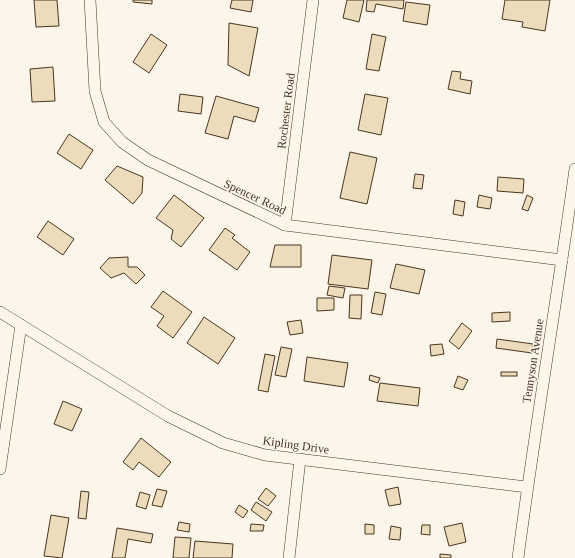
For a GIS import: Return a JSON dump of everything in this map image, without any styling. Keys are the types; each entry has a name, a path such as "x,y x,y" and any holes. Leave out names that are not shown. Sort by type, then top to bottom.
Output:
{"street":[{"name":"Spencer Road","path":"90,0 95,91 104,122 122,142 148,160 285,225 562,260"},
{"name":"Rochester Road","path":"285,225 313,0"},
{"name":"Tennyson Avenue","path":"518,558 527,487 575,169"},
{"name":"Kipling Drive","path":"0,312 162,412 223,443 265,455 527,487"},
{"path":"0,469 21,325"},
{"path":"289,558 300,459"}],"building":[{"path":"34,0 57,0 59,26 36,27"},
{"path":"133,0 152,0 152,4 133,2"},
{"path":"232,0 253,0 251,12 230,8"},
{"path":"347,0 364,0 359,22 343,18"},
{"path":"367,0 404,0 403,9 376,4 374,12 366,11"},
{"path":"505,0 550,0 545,31 522,27 523,22 502,19"},
{"path":"406,2 430,5 427,25 403,21"},
{"path":"229,23 258,28 249,76 228,65"},
{"path":"151,34 167,45 149,73 133,62"},
{"path":"372,34 386,37 379,71 366,69"},
{"path":"53,67 55,101 32,102 30,69"},
{"path":"452,71 461,72 460,79 472,81 470,94 448,89"},
{"path":"180,94 203,97 201,114 178,111"},
{"path":"365,94 388,98 381,135 358,130"},
{"path":"216,96 259,108 255,122 234,116 228,139 205,133"},
{"path":"69,134 93,150 81,169 57,153"},
{"path":"350,152 377,158 367,204 340,198"},
{"path":"117,166 143,177 142,193 133,204 105,180"},
{"path":"415,174 424,175 422,189 413,188"},
{"path":"498,177 524,179 523,193 497,191"},
{"path":"174,195 204,218 181,247 171,239 173,230 156,218"},
{"path":"479,195 492,198 490,209 477,207"},
{"path":"527,195 533,198 528,211 522,209"},
{"path":"455,200 465,202 463,216 453,214"},
{"path":"48,221 74,239 63,255 37,237"},
{"path":"225,228 235,235 232,238 250,252 237,270 209,250"},
{"path":"275,245 301,245 301,267 270,267"},
{"path":"332,255 372,260 368,289 328,284"},
{"path":"128,257 128,267 137,267 145,275 136,284 124,273 111,278 100,268 109,258"},
{"path":"396,264 425,270 419,294 390,288"},
{"path":"329,286 345,288 343,298 327,295"},
{"path":"163,291 192,312 173,338 157,326 164,316 151,307"},
{"path":"375,292 386,294 382,315 371,313"},
{"path":"350,295 362,295 361,319 349,318"},
{"path":"317,298 334,298 334,310 317,311"},
{"path":"510,312 510,321 492,322 492,313"},
{"path":"204,317 235,338 218,364 187,343"},
{"path":"301,320 303,333 290,335 287,322"},
{"path":"462,323 472,331 459,349 449,341"},
{"path":"497,339 533,344 532,353 496,348"},
{"path":"442,344 444,354 431,356 430,345"},
{"path":"281,347 292,349 286,377 275,375"},
{"path":"265,354 275,356 268,392 258,390"},
{"path":"307,357 348,363 344,387 304,381"},
{"path":"501,372 517,372 517,376 501,376"},
{"path":"370,375 380,378 378,383 369,380"},
{"path":"458,376 468,380 463,390 454,387"},
{"path":"380,383 420,388 418,406 377,401"},
{"path":"63,401 82,409 72,431 54,424"},
{"path":"141,438 171,462 159,477 139,462 133,470 123,462"},
{"path":"398,487 401,504 389,506 385,490"},
{"path":"266,488 276,496 268,506 258,499"},
{"path":"157,489 167,491 162,507 152,505"},
{"path":"81,491 89,492 86,519 78,518"},
{"path":"140,492 150,495 146,509 136,506"},
{"path":"256,502 272,512 266,521 251,510"},
{"path":"239,505 248,511 243,518 235,512"},
{"path":"51,515 69,518 62,558 44,556"},
{"path":"179,522 190,524 189,532 177,530"},
{"path":"462,523 466,542 449,546 444,527"},
{"path":"251,524 264,525 263,531 250,531"},
{"path":"365,524 374,525 374,534 365,534"},
{"path":"422,525 430,525 430,535 421,534"},
{"path":"391,526 401,528 400,540 389,539"},
{"path":"117,528 153,534 151,543 128,539 125,558 112,558"},
{"path":"175,537 191,538 189,558 173,558"},
{"path":"195,541 233,544 232,558 193,558"},
{"path":"440,554 451,555 451,558 440,558"}]}
